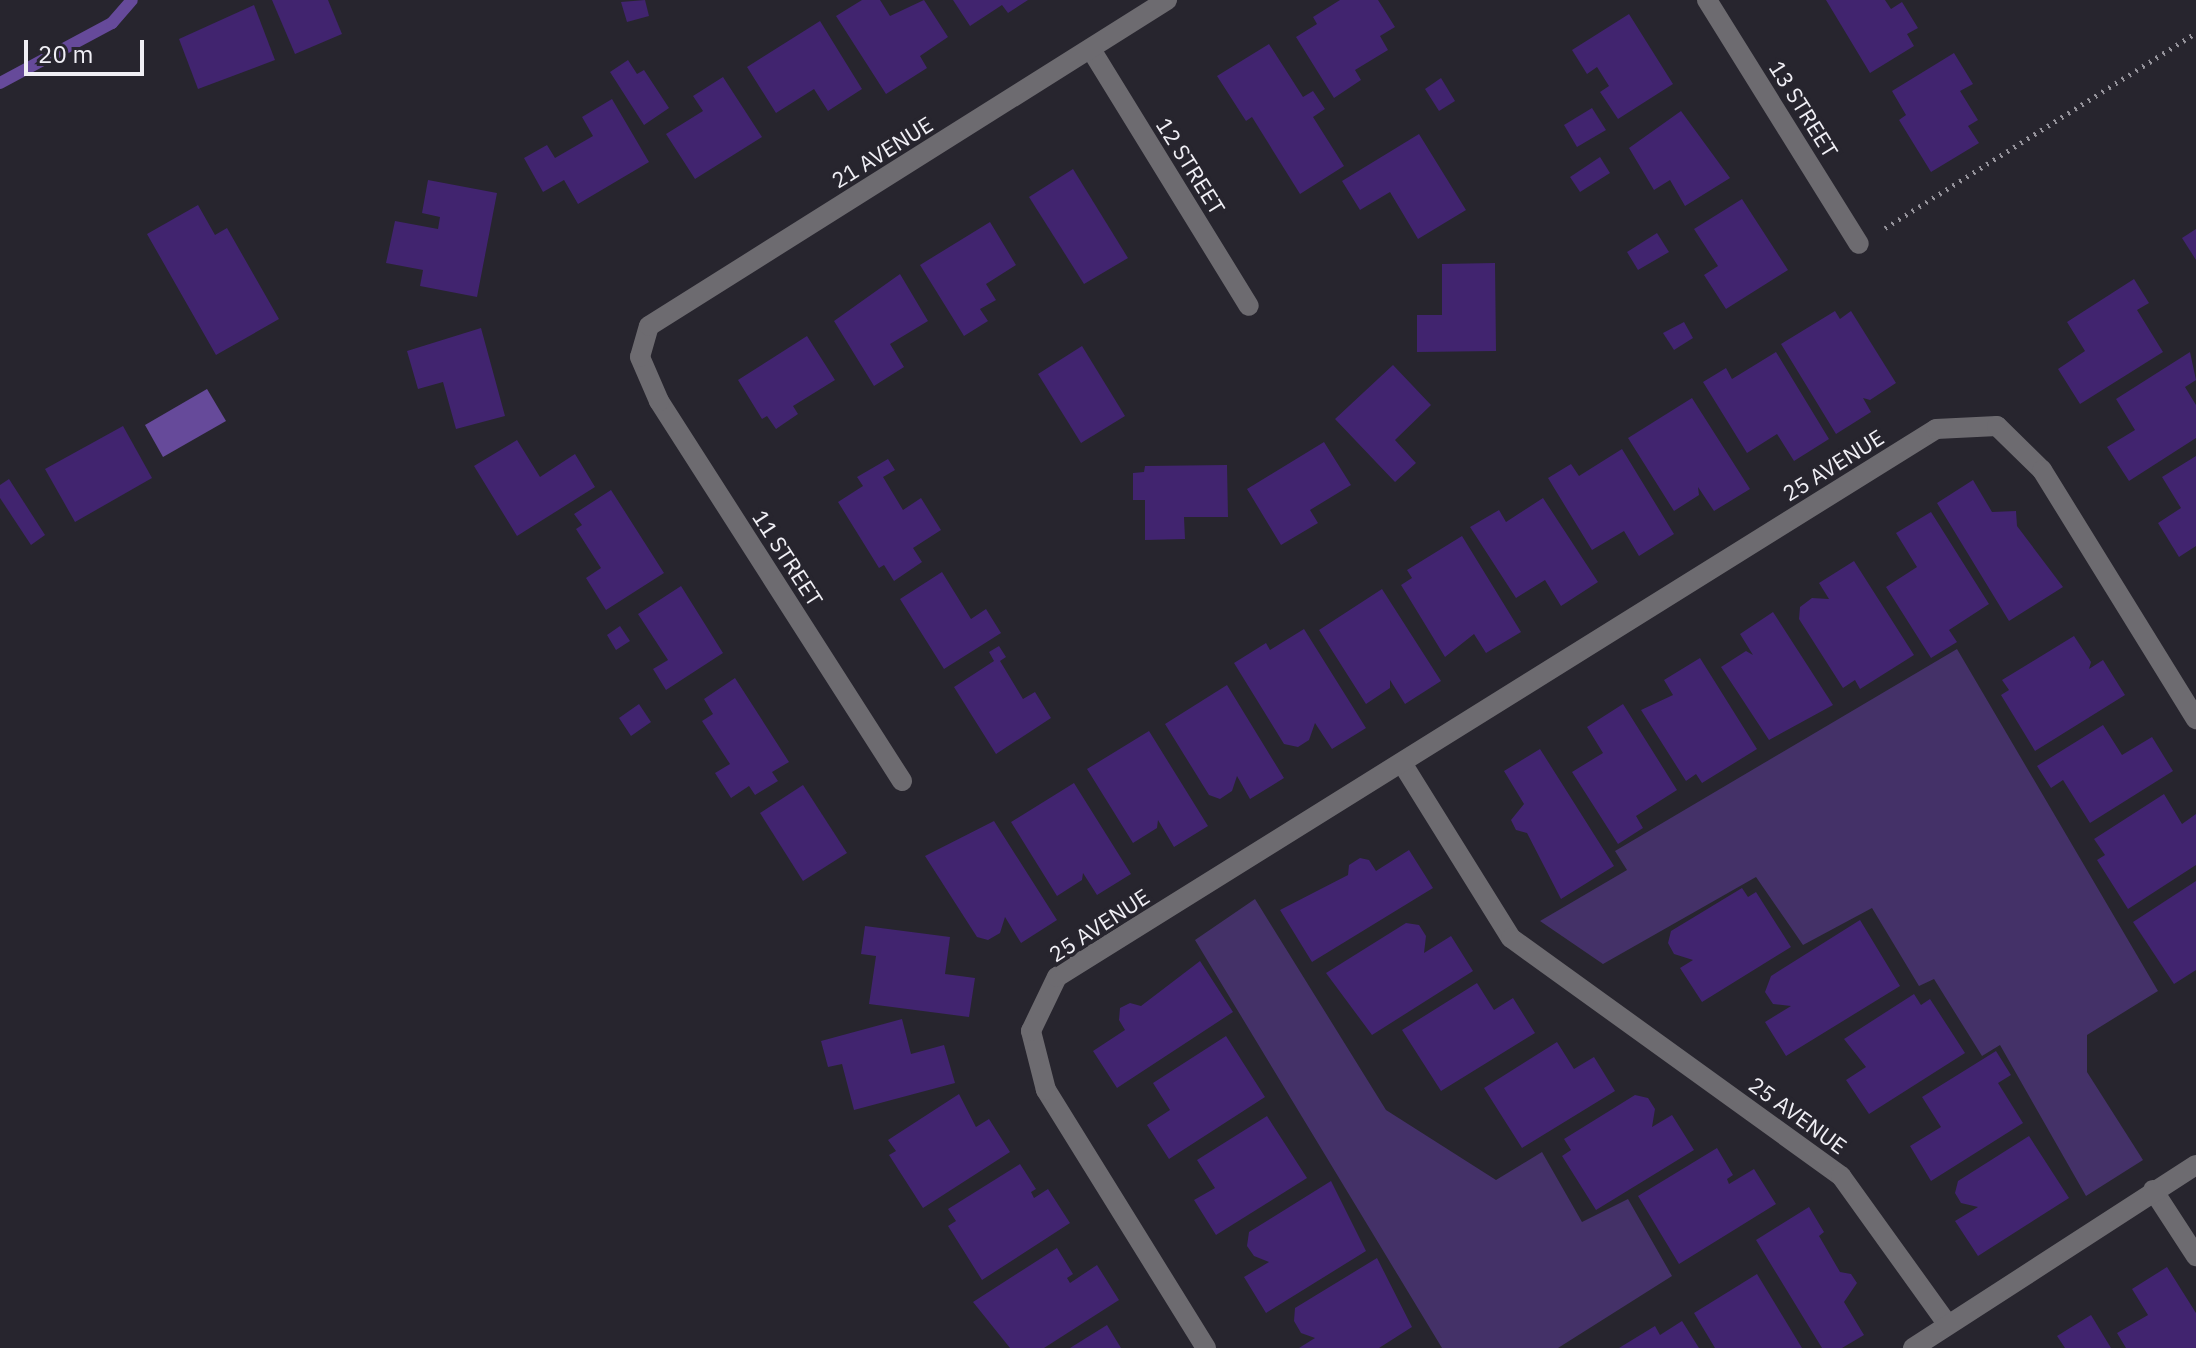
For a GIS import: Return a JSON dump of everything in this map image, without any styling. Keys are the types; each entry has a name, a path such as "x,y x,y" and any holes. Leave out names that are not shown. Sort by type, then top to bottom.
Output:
{"street":[{"name":"21 AVENUE","path":"640,357 649,326 1092,51 1167,0"},
{"name":"13 STREET","path":"1707,0 1859,244"},
{"name":"12 STREET","path":"1092,51 1249,306"},
{"name":"11 STREET","path":"640,357 659,401 902,781"},
{"name":"25 AVENUE","path":"1206,1348 1046,1090 1031,1031 1057,977 1936,429 1997,426 2042,470 2196,719"},
{"name":"25 AVENUE","path":"1402,763 1511,938 1841,1176 1948,1325"},
{"path":"1913,1348 2196,1165"},
{"path":"2153,1190 2196,1256"}],"path":[{"path":"1859,244 2196,33"}],"shaded area":[{"path":"207,389 226,421 163,457 145,425"},
{"path":"1957,649 2158,991 2087,1035 2087,1072 2143,1160 2086,1196 2000,1045 1982,1056 1934,979 1919,986 1872,908 1803,945 1756,877 1603,964 1540,921 1627,870 1615,851"},
{"path":"1255,899 1386,1110 1496,1180 1542,1152 1582,1222 1628,1199 1672,1276 1558,1348 1442,1348 1195,940"}],"building":[{"path":"272,0 328,0 342,34 295,54"},
{"path":"645,0 649,16 627,22 621,2"},
{"path":"862,0 880,0 890,16 924,0 948,37 920,56 927,68 886,94 836,16"},
{"path":"953,0 1028,0 1008,13 1002,5 970,26"},
{"path":"1340,0 1378,0 1395,27 1380,36 1388,50 1355,70 1361,80 1334,98 1296,37 1317,24 1313,17"},
{"path":"1826,0 1885,0 1891,9 1902,2 1918,28 1907,34 1914,46 1870,73"},
{"path":"254,5 275,60 198,89 179,39"},
{"path":"1629,14 1673,84 1618,119 1600,92 1609,86 1597,67 1587,74 1572,50"},
{"path":"820,21 862,89 828,111 814,89 776,113 747,67"},
{"path":"1269,44 1303,97 1313,91 1325,109 1313,117 1344,166 1300,194 1252,117 1246,121 1217,76"},
{"path":"1954,53 1973,84 1960,91 1978,120 1968,126 1979,143 1931,172 1899,120 1906,115 1892,91"},
{"path":"628,60 637,74 644,70 669,108 644,125 610,72"},
{"path":"723,77 762,137 695,179 666,134 703,111 693,96"},
{"path":"1441,78 1455,101 1439,111 1425,89"},
{"path":"612,99 649,162 578,204 564,180 543,192 524,158 547,145 555,158 593,136 582,117"},
{"path":"1592,108 1606,130 1577,147 1564,125"},
{"path":"1681,111 1730,178 1685,206 1670,180 1654,190 1629,148"},
{"path":"1419,134 1466,210 1418,239 1390,192 1360,210 1342,181"},
{"path":"1600,157 1610,173 1580,192 1570,177"},
{"path":"1073,169 1128,258 1084,284 1029,197"},
{"path":"428,180 497,193 477,297 420,286 423,270 386,263 395,221 438,229 440,217 422,213"},
{"path":"1742,199 1788,270 1726,309 1704,275 1718,266 1694,229"},
{"path":"198,205 215,235 227,228 279,319 216,355 147,234"},
{"path":"990,222 1016,265 986,284 996,300 980,309 988,321 964,336 920,265"},
{"path":"2196,229 2196,260 2182,238"},
{"path":"1657,233 1669,252 1638,270 1627,252"},
{"path":"1495,263 1496,351 1417,352 1417,315 1442,315 1442,264"},
{"path":"900,274 928,321 890,344 904,367 874,386 834,321"},
{"path":"2134,279 2149,303 2137,310 2163,352 2080,404 2058,369 2085,351 2067,322"},
{"path":"1835,311 1840,319 1851,311 1896,383 1870,400 1863,398 1871,412 1836,434 1781,344"},
{"path":"1684,322 1693,338 1674,350 1663,333"},
{"path":"481,328 505,416 456,429 443,382 418,389 407,351"},
{"path":"807,336 835,380 793,406 798,414 776,429 767,416 762,419 738,380"},
{"path":"1082,346 1125,416 1081,443 1038,374"},
{"path":"1776,352 1829,439 1794,461 1777,434 1747,453 1703,382 1726,368 1732,379"},
{"path":"2190,352 2196,380 2185,387 2196,405 2196,438 2129,481 2107,447 2135,430 2116,399"},
{"path":"1393,365 1431,405 1395,440 1416,463 1395,482 1335,419"},
{"path":"1692,398 1750,489 1714,511 1698,487 1699,495 1674,511 1628,438"},
{"path":"123,426 152,478 75,522 45,469"},
{"path":"517,440 540,477 575,454 595,487 517,536 474,466"},
{"path":"1324,442 1351,485 1310,510 1318,523 1281,545 1247,489"},
{"path":"1622,449 1674,534 1639,556 1624,531 1592,550 1548,478 1571,464 1579,476"},
{"path":"2196,456 2196,546 2179,557 2158,523 2181,508 2162,477"},
{"path":"888,459 895,470 883,477 903,510 921,498 941,530 913,548 922,562 894,581 884,565 879,568 838,502 863,486 857,477"},
{"path":"1227,465 1228,517 1184,517 1185,539 1145,540 1145,500 1133,500 1133,473 1144,472 1145,466"},
{"path":"9,479 45,535 31,545 0,498 0,485"},
{"path":"1973,480 1992,512 2016,511 2017,526 2063,587 2009,621 1937,503"},
{"path":"611,490 664,573 606,610 586,578 601,568 576,529 582,525 574,514"},
{"path":"1543,498 1598,582 1561,606 1545,580 1516,598 1470,527 1499,510 1506,522"},
{"path":"1931,512 1989,604 1949,630 1957,642 1931,658 1886,587 1917,567 1896,533"},
{"path":"1462,536 1521,632 1486,653 1474,634 1445,657 1401,585 1412,578 1407,570"},
{"path":"1854,561 1914,655 1860,689 1855,680 1843,688 1799,619 1800,607 1812,598 1829,599 1819,583"},
{"path":"942,572 971,619 986,609 1001,633 944,669 900,599"},
{"path":"681,586 723,653 666,690 653,669 668,660 638,614"},
{"path":"1382,589 1441,681 1405,704 1390,680 1390,688 1366,704 1319,630"},
{"path":"1773,612 1833,705 1769,740 1721,667 1746,651 1753,655 1740,634"},
{"path":"620,626 630,641 616,650 607,635"},
{"path":"1304,629 1366,728 1332,749 1315,723 1309,740 1298,747 1284,744 1234,663 1266,643 1270,650"},
{"path":"2074,636 2091,662 2089,669 2103,660 2125,695 2035,751 2001,695 2009,690 2002,680"},
{"path":"999,646 1006,657 1000,661 1023,699 1035,692 1051,718 996,754 954,687 994,661 989,652"},
{"path":"1700,658 1757,749 1702,783 1696,774 1686,781 1641,710 1673,695 1664,680"},
{"path":"735,678 789,762 772,772 778,781 755,795 749,786 731,798 715,773 730,764 702,721 713,714 704,699"},
{"path":"1227,685 1284,778 1250,799 1237,776 1232,791 1220,799 1209,795 1165,724"},
{"path":"639,704 651,722 631,736 619,718"},
{"path":"1623,704 1677,790 1636,816 1643,828 1618,844 1572,772 1603,753 1587,727"},
{"path":"2103,725 2122,755 2152,737 2173,771 2090,823 2063,780 2051,788 2037,766"},
{"path":"1149,731 1208,826 1174,847 1158,820 1157,828 1133,843 1087,769"},
{"path":"1540,749 1614,866 1561,899 1527,833 1516,830 1511,820 1524,804 1504,771"},
{"path":"1074,783 1131,874 1097,895 1083,873 1082,880 1057,896 1011,822"},
{"path":"803,785 847,853 803,881 760,813"},
{"path":"2164,794 2182,824 2196,814 2196,865 2128,909 2097,860 2105,855 2094,839"},
{"path":"994,821 1057,920 1021,943 1005,917 1000,933 988,940 977,937 925,856"},
{"path":"1409,850 1433,888 1312,962 1280,910 1348,875 1349,865 1360,858 1369,860 1376,871"},
{"path":"2196,881 2196,970 2174,984 2133,922"},
{"path":"1742,888 1748,897 1756,892 1791,947 1702,1002 1680,968 1693,960 1674,954 1668,943 1671,931"},
{"path":"1860,920 1900,986 1786,1056 1765,1022 1791,1006 1773,1004 1765,992 1771,976"},
{"path":"1406,923 1419,925 1426,936 1424,953 1451,936 1473,971 1372,1035 1326,973"},
{"path":"865,926 950,937 945,974 975,978 969,1017 869,1004 876,956 861,954"},
{"path":"1200,961 1233,1012 1117,1088 1093,1051 1125,1030 1119,1020 1120,1008 1130,1003 1141,1006"},
{"path":"1477,983 1494,1010 1513,998 1535,1033 1441,1091 1402,1030"},
{"path":"1914,994 1921,1005 1930,999 1965,1053 1869,1114 1846,1080 1866,1067 1844,1039"},
{"path":"902,1019 911,1054 944,1045 955,1083 854,1110 842,1064 828,1067 821,1041"},
{"path":"1226,1036 1265,1097 1169,1159 1147,1125 1170,1110 1153,1083"},
{"path":"1557,1042 1574,1069 1594,1057 1615,1091 1522,1148 1484,1088"},
{"path":"1996,1051 2011,1075 1998,1083 2023,1123 1931,1181 1910,1146 1941,1127 1922,1097"},
{"path":"959,1094 976,1127 989,1119 1010,1152 923,1208 889,1155 896,1151 888,1140"},
{"path":"1635,1095 1648,1098 1655,1109 1652,1127 1672,1115 1694,1150 1596,1210 1562,1156 1571,1150 1564,1139"},
{"path":"1267,1116 1307,1178 1216,1235 1194,1200 1215,1188 1197,1160"},
{"path":"2029,1136 2069,1198 1978,1256 1955,1221 1978,1207 1961,1203 1955,1193 1958,1181"},
{"path":"1717,1148 1733,1175 1727,1179 1729,1184 1754,1169 1776,1204 1679,1264 1638,1196"},
{"path":"1020,1164 1036,1189 1031,1192 1034,1198 1048,1189 1070,1223 982,1280 948,1226 956,1221 948,1209"},
{"path":"1331,1181 1366,1251 1266,1313 1244,1277 1269,1262 1254,1256 1247,1246 1249,1232"},
{"path":"1809,1207 1824,1232 1819,1236 1840,1272 1851,1274 1857,1283 1844,1302 1864,1335 1842,1348 1822,1348 1756,1240"},
{"path":"1057,1248 1073,1274 1067,1278 1070,1283 1097,1265 1119,1300 1044,1348 1010,1348 973,1302"},
{"path":"1377,1258 1412,1327 1379,1348 1299,1348 1315,1338 1301,1333 1294,1321 1295,1308"},
{"path":"2167,1267 2196,1313 2196,1348 2126,1348 2117,1333 2148,1315 2132,1289"},
{"path":"1757,1274 1802,1348 1715,1348 1694,1313"},
{"path":"2091,1315 2111,1348 2065,1348 2057,1336"},
{"path":"1682,1321 1699,1348 1619,1348 1655,1326 1660,1335"},
{"path":"1107,1325 1121,1348 1070,1348"}],"waterway":[{"path":"0,83 112,23 132,0"}]}
